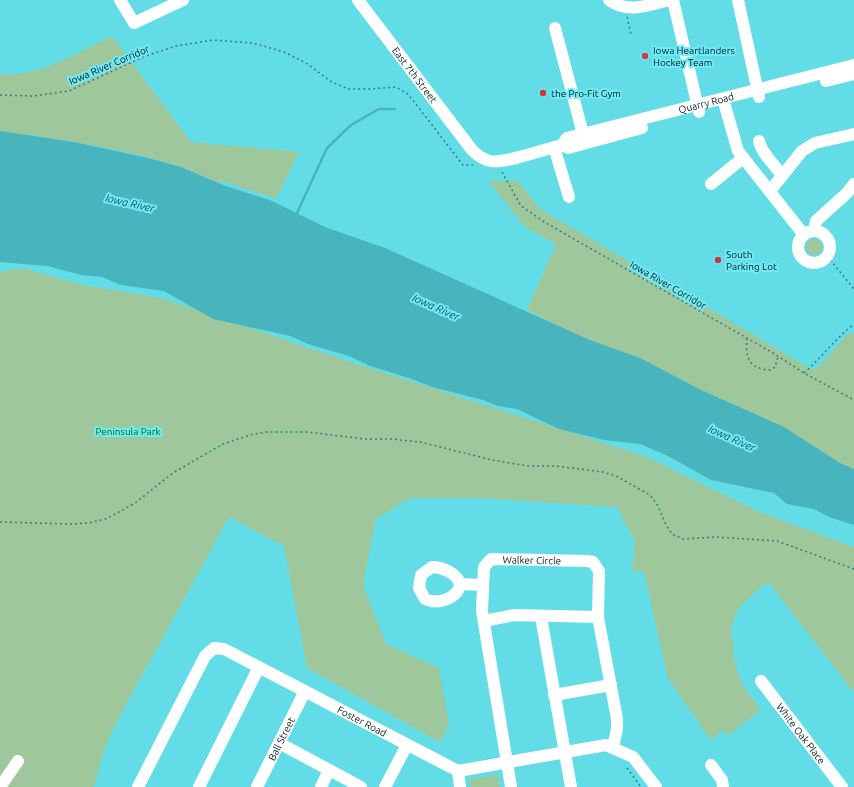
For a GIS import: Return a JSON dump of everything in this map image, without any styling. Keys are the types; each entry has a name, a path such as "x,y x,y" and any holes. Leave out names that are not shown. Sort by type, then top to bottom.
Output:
{"street":[{"path":"120,0 134,23 183,0"},
{"path":"609,0 618,7 640,7 670,0"},
{"path":"673,0 698,109"},
{"path":"738,0 758,94"},
{"name":"East 7th Street","path":"359,1 472,150"},
{"path":"555,28 583,134"},
{"name":"Quarry Road","path":"758,94 854,65"},
{"name":"Quarry Road","path":"472,150 483,158 491,161 558,146 568,148 724,102 854,74"},
{"path":"724,102 731,131 738,151 743,158 770,191 809,233 823,234 829,242 830,247 827,256 819,262 814,262 804,258 800,254 799,244 809,233 816,221 847,193 854,184"},
{"name":"Quarry Road","path":"558,146 567,138 698,109"},
{"path":"770,191 802,151 815,143 854,134"},
{"path":"758,141 760,149 782,176"},
{"path":"558,146 569,197"},
{"path":"711,184 743,158"},
{"name":"Walker Circle","path":"511,787 484,621 484,567 491,559 593,562 596,566 599,576 598,617 618,729 613,747"},
{"path":"460,584 483,585"},
{"path":"484,621 514,616 598,617"},
{"path":"541,617 571,787"},
{"name":"Foster Road","path":"138,787 205,656 214,648 224,649 458,771"},
{"path":"199,787 259,667"},
{"name":"White Oak Place","path":"761,681 842,787"},
{"path":"554,695 611,685"},
{"name":"Ball Street","path":"257,787 305,691"},
{"path":"279,743 362,787"},
{"path":"385,787 407,745"},
{"path":"460,787 458,771 508,763 598,745 613,747 633,757 656,787"},
{"path":"0,787 18,761"},
{"path":"711,764 722,780 723,787"},
{"path":"321,787 329,770"}],"path":[{"path":"625,7 631,34"},
{"name":"Iowa River Corridor","path":"0,95 33,96 69,91 143,57 176,46 213,40 253,43 284,52 306,62 330,80 348,89 396,87 408,94 463,165 473,165 483,158"},
{"name":"Iowa River Corridor","path":"499,160 503,176 521,206 553,227 778,356 804,374 854,400"},
{"path":"827,256 854,288"},
{"path":"804,374 823,356 837,338 854,324"},
{"path":"747,338 746,354 751,363 771,370 775,367 778,356"},
{"path":"0,522 70,524 89,523 108,518 135,503 173,474 224,444 250,435 266,432 307,432 365,439 390,439 420,442 492,460 528,466 556,466 603,472 616,476 650,495 658,506 666,525 672,534 683,539 716,537 777,541 854,568"}],"green space":[{"path":"112,36 191,142 299,152 276,199 220,180 223,185 171,164 143,156 114,149 0,131 0,74 15,74 44,68"},
{"path":"488,181 518,181 540,209 813,370 824,361 848,333 850,335 854,332 854,476 527,310 556,244 525,227"},
{"path":"814,239 821,244 822,247 817,254 814,255 807,250 806,247 811,240"},
{"name":"Peninsula Park","path":"23,268 83,285 161,298 345,360 647,457 757,511 854,547 854,693 769,583 763,585 738,609 731,628 735,664 743,686 761,710 727,736 725,729 711,740 668,679 644,572 632,571 635,542 617,507 479,498 410,498 376,519 363,584 386,644 439,668 449,725 440,742 307,668 284,546 229,517 116,723 105,748 94,787 0,787 0,272"},
{"path":"498,775 500,787 471,787 469,779"}],"water":[{"name":"Iowa River","path":"0,131 74,142 148,158 181,167 223,185 272,201 325,227 385,248 590,340 640,358 699,389 784,427 840,463 854,469 854,525 829,517 814,509 787,504 774,493 711,480 668,456 640,444 604,440 559,429 517,409 498,406 483,400 432,387 370,366 349,356 308,344 290,336 213,319 164,291 121,285 102,277 81,275 47,266 0,262"}],"waterway":[{"path":"297,213 327,148 351,125 379,109 395,109"}],"place":[{"name":"Iowa Heartlanders Hockey Team","path":"645,56"},
{"name":"the Pro-Fit Gym","path":"543,93"},
{"name":"South Parking Lot","path":"718,260"}]}
